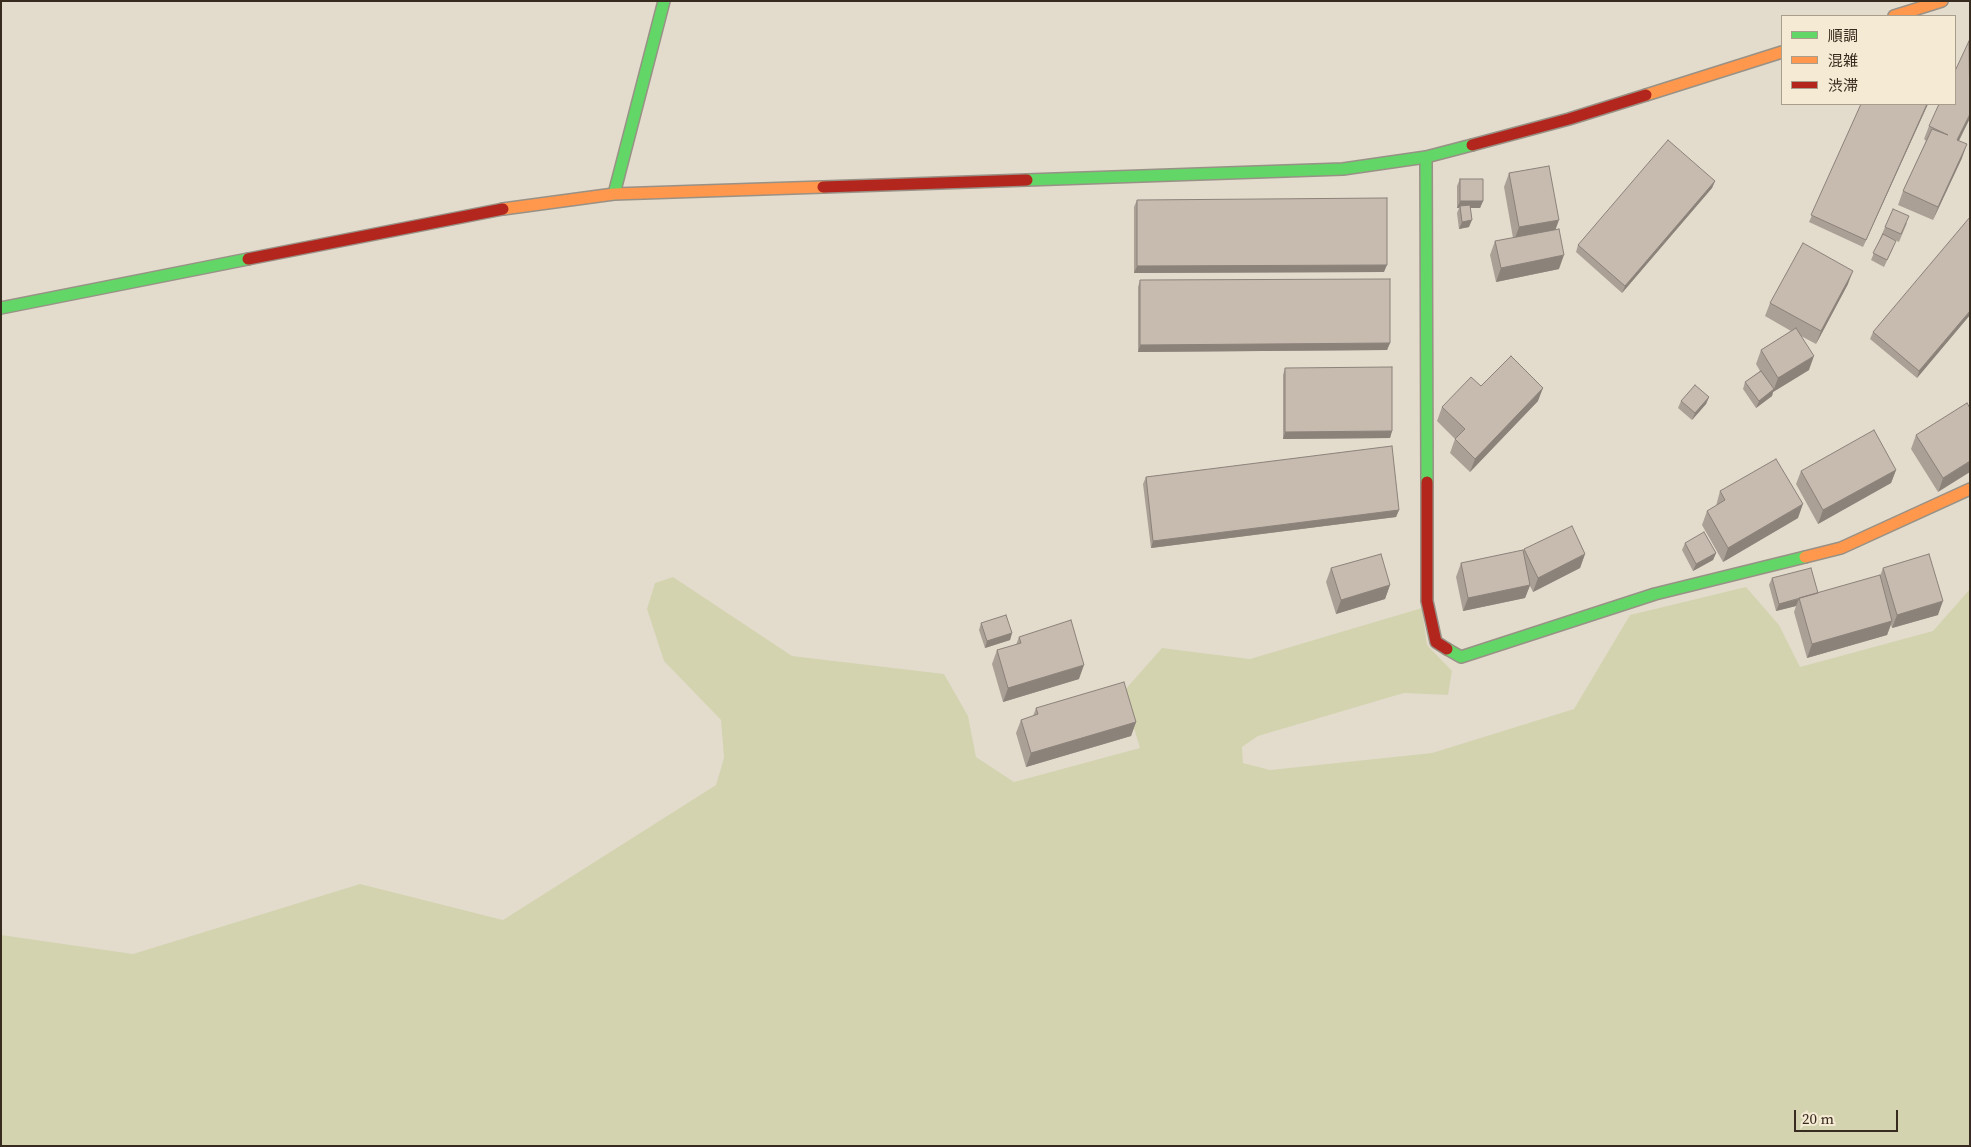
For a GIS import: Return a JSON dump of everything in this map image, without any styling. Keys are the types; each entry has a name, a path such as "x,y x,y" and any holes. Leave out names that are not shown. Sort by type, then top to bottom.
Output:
{"street":[{"path":"614,194 664,1"},
{"path":"1897,15 1942,1"},
{"path":"1,308 495,210 614,194 1343,169 1426,157 1569,119 1781,52"},
{"path":"1426,157 1427,601 1436,642 1461,657 1655,594 1841,548 1970,489"}],"green space":[{"path":"673,577 792,656 944,674 968,716 976,757 1014,782 1140,748 1123,692 1162,648 1250,659 1422,608 1427,645 1452,671 1448,695 1404,693 1258,736 1242,747 1243,763 1270,770 1432,753 1574,709 1630,615 1746,587 1779,625 1800,667 1933,631 1970,589 1970,1146 1,1146 1,935 133,954 360,884 503,920 716,785 724,758 721,720 664,661 647,609 655,583"}],"building":[{"path":"1969,41 1970,114 1957,140 1967,144 1938,207 1903,191 1932,129 1948,135 1929,126 1939,105 1956,105 1956,69"},
{"path":"1861,105 1927,105 1866,240 1811,215"},
{"path":"1668,140 1715,181 1625,286 1578,245"},
{"path":"1549,166 1559,220 1519,227 1509,173"},
{"path":"1460,179 1483,179 1483,201 1460,201"},
{"path":"1387,198 1387,265 1137,266 1137,200"},
{"path":"1470,205 1472,220 1462,222 1460,206"},
{"path":"1893,209 1909,216 1901,234 1885,227"},
{"path":"1970,217 1970,311 1919,371 1873,332"},
{"path":"1559,229 1564,255 1501,268 1495,241"},
{"path":"1883,234 1896,241 1887,260 1873,253"},
{"path":"1803,243 1853,271 1821,331 1770,303"},
{"path":"1390,279 1390,343 1140,345 1140,280"},
{"path":"1796,328 1814,356 1778,378 1761,350"},
{"path":"1511,356 1543,388 1475,459 1455,439 1465,429 1442,407 1471,377 1481,386"},
{"path":"1392,367 1392,431 1285,432 1285,368"},
{"path":"1761,371 1774,389 1759,401 1745,382"},
{"path":"1695,385 1709,397 1695,413 1681,401"},
{"path":"1967,403 1970,408 1970,461 1943,478 1916,435"},
{"path":"1874,430 1896,470 1823,510 1801,471"},
{"path":"1392,446 1399,510 1153,541 1146,477"},
{"path":"1776,459 1803,504 1728,548 1707,511 1725,500 1720,491"},
{"path":"1572,526 1585,554 1538,578 1524,549"},
{"path":"1704,532 1716,553 1696,564 1685,543"},
{"path":"1523,550 1530,585 1468,598 1461,563"},
{"path":"1381,554 1390,585 1341,600 1331,568"},
{"path":"1929,554 1943,601 1897,615 1883,568"},
{"path":"1811,568 1818,593 1779,604 1772,578"},
{"path":"1880,575 1892,621 1812,644 1799,598"},
{"path":"1006,615 1012,633 987,641 981,623"},
{"path":"1071,620 1084,665 1008,688 997,650 1021,643 1019,637"},
{"path":"1124,682 1136,722 1031,753 1021,720 1038,714 1036,708"}],"traffic: fast":[{"path":"614,194 664,1"},
{"path":"1027,180 1343,169 1426,157 1472,145"},
{"path":"1426,157 1427,482"},
{"path":"1,308 248,259"},
{"path":"1447,649 1461,657 1655,594 1805,557"}],"traffic: slow":[{"path":"1897,15 1942,1"},
{"path":"1646,95 1781,52"},
{"path":"503,209 614,194 823,187"},
{"path":"1805,557 1841,548 1970,489"}],"traffic: jam":[{"path":"1472,145 1569,119 1646,95"},
{"path":"823,187 1027,180"},
{"path":"248,259 503,209"},
{"path":"1427,482 1427,601 1436,642 1447,649"}]}
